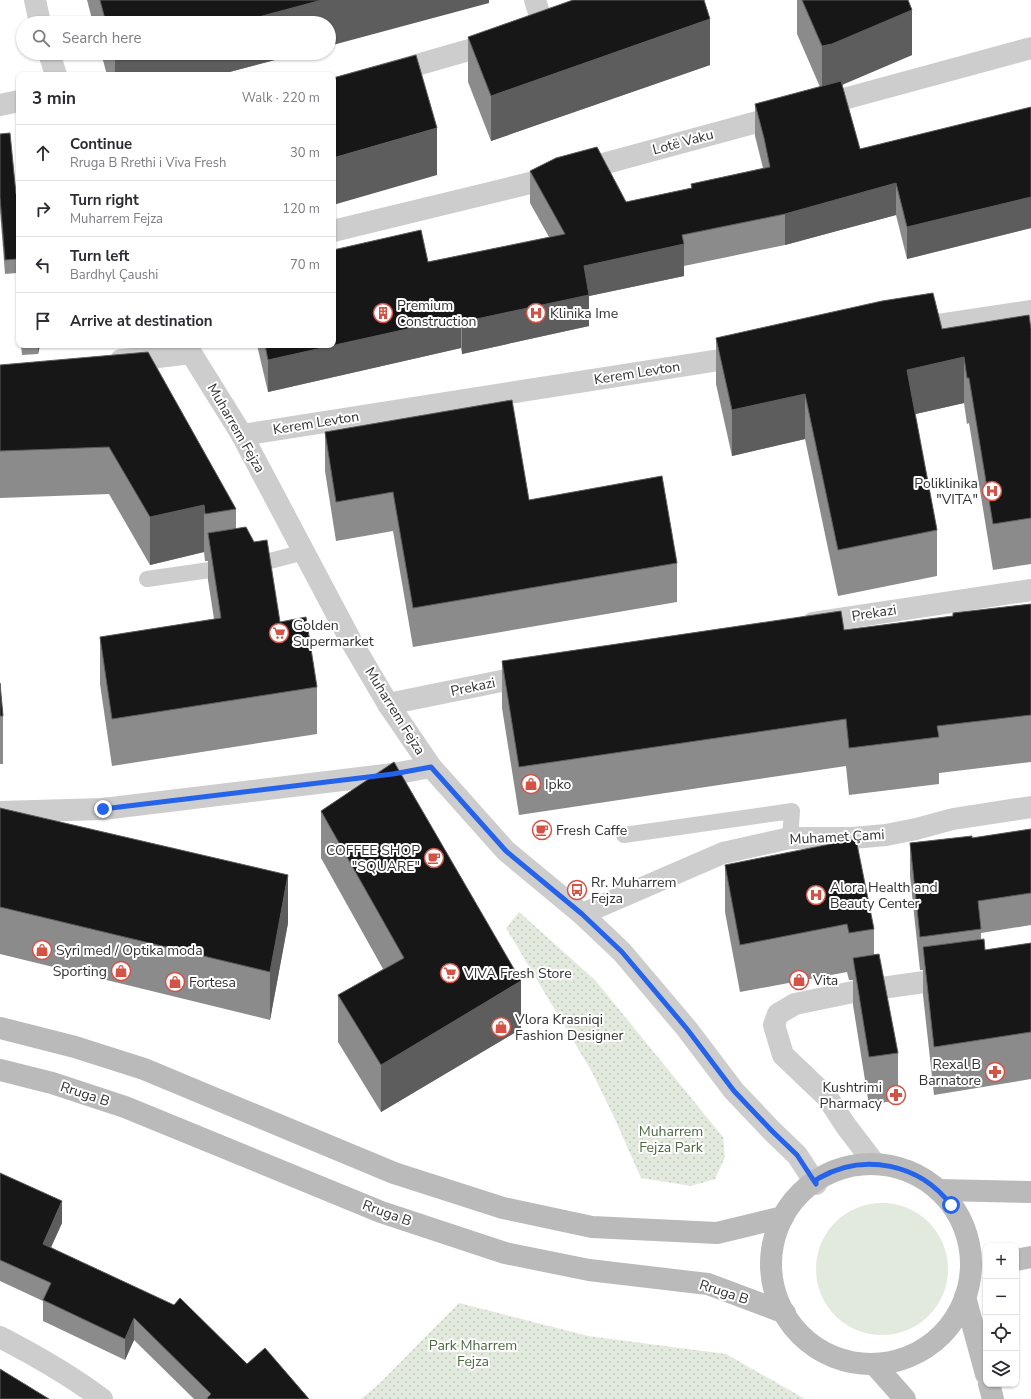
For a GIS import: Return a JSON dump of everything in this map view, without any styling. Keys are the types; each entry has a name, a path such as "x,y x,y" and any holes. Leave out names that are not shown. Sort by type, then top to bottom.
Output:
{"main road":[{"path":"0,1028 75,1047 144,1069 394,1173 504,1208 592,1227 717,1233 783,1217"},
{"name":"Rruga B","path":"0,1070 52,1083 125,1107 381,1212 505,1253 589,1270 708,1284 785,1313"},
{"path":"875,1164 891,1166 914,1174 938,1190 951,1205 965,1230 970,1249 978,1267 959,1312 951,1323 931,1344 904,1358 874,1364 864,1364 846,1360 824,1352 810,1343 798,1332 785,1313 776,1295 771,1262 775,1236 783,1217 792,1202 800,1193 816,1184 816,1180 819,1178 842,1168 855,1165 875,1164"},
{"path":"938,1190 1031,1192"},
{"path":"1019,1259 1031,1257"},
{"path":"965,1297 983,1363"},
{"path":"874,1364 905,1399"},
{"path":"990,1387 993,1399"}],"street":[{"path":"34,0 38,16"},
{"path":"535,0 544,29"},
{"path":"336,88 565,22"},
{"name":"Lotë Vaku","path":"336,230 555,177 1031,48"},
{"path":"51,60 55,72"},
{"path":"0,105 16,102"},
{"path":"890,332 1031,311"},
{"path":"103,361 158,357 189,349"},
{"name":"Muharrem Fejza","path":"189,349 242,435 351,641 388,704 431,767 506,851 582,914 622,952 687,1029 734,1091 797,1155 816,1184"},
{"name":"Kerem Levton","path":"242,435 766,352"},
{"name":"Prekazi","path":"791,626 1031,590"},
{"name":"Prekazi","path":"388,704 551,671"},
{"path":"0,812 103,809 393,774 431,767"},
{"name":"Muhamet Çami","path":"582,914 723,853 790,838 852,838 886,835 953,819 1031,807"},
{"path":"875,1164 846,1126 827,1097 783,1055 774,1025 778,1014 795,1004 853,992 975,975"},
{"path":"0,1337 84,1385 102,1399"}],"lane":[{"path":"147,579 266,562 304,552"},
{"path":"624,835 792,811 790,838"}],"green space":[{"name":"Muharrem Fejza Park","path":"519,912 595,980 723,1137 725,1157 715,1179 691,1186 641,1178 592,1072 506,928"},
{"path":"888,1203 907,1208 919,1214 929,1222 937,1232 943,1244 947,1256 947,1282 943,1294 937,1306 929,1316 919,1324 907,1330 895,1334 876,1335 857,1330 845,1324 835,1316 827,1306 821,1294 817,1282 816,1263 821,1244 827,1232 835,1222 845,1214 857,1208 869,1204"},
{"name":"Park Mharrem Fejza","path":"459,1303 588,1336 726,1354 805,1399 361,1399 379,1384"}],"building":[{"path":"100,0 322,0 262,16 104,16"},
{"path":"573,0 704,0 710,19 491,96 468,37"},
{"path":"802,0 908,0 912,10 832,44 822,46"},
{"path":"416,55 437,128 336,157 336,77"},
{"path":"841,81 860,149 1031,107 1031,197 907,227 896,183 785,214 682,235 684,244 584,266 589,295 462,322 461,317 336,345 336,249 421,230 428,262 565,234 530,171 556,158 597,147 626,202 692,188 691,184 770,167 755,104"},
{"path":"10,133 16,194 16,259 5,260 0,197 0,134"},
{"path":"933,293 942,329 1029,315 1031,329 1031,518 993,524 969,378 967,378 964,357 907,370 937,530 838,550 805,394 732,410 716,338 882,301"},
{"path":"266,348 322,348 268,360"},
{"path":"148,352 236,509 205,514 204,505 150,517 109,447 0,451 0,365"},
{"path":"512,400 529,500 662,476 677,563 413,608 393,492 336,502 325,432"},
{"path":"246,527 254,542 267,540 280,622 306,617 317,687 112,719 100,637 221,618 208,533"},
{"path":"1031,604 1031,715 937,726 939,737 849,748 846,719 519,767 502,661 841,611 844,630 953,616 953,613"},
{"path":"0,683 3,716 0,716"},
{"path":"394,762 521,981 381,1065 338,995 404,958 321,811"},
{"path":"0,808 288,875 270,972 0,907"},
{"path":"1031,829 1031,893 978,901 981,929 920,937 910,843 972,836 972,838"},
{"path":"856,839 874,929 849,933 847,924 740,945 725,865"},
{"path":"984,939 985,950 1031,943 1031,1032 934,1047 923,947"},
{"path":"879,954 898,1053 869,1057 853,958"},
{"path":"0,1173 62,1201 43,1244 174,1305 180,1298 247,1364 265,1348 309,1399 208,1399 207,1398 211,1394 134,1318 125,1339 43,1300 51,1283 0,1260"},
{"path":"0,1369 49,1399 0,1399"}],"place":[{"name":"Premium Construction","path":"383,313"},
{"name":"Klinika Ime","path":"536,313"},
{"name":"Poliklinika \"VITA\"","path":"992,491"},
{"name":"Golden Supermarket","path":"279,633"},
{"name":"Ipko","path":"531,784"},
{"name":"Fresh Caffe","path":"542,830"},
{"name":"COFFEE SHOP \"SQUARE\"","path":"434,858"},
{"name":"Rr. Muharrem Fejza","path":"577,890"},
{"name":"Alora Health and Beauty Center","path":"816,895"},
{"name":"Syri med / Optika moda","path":"42,950"},
{"name":"Sporting","path":"121,971"},
{"name":"VIVA Fresh Store","path":"450,973"},
{"name":"Vita","path":"799,980"},
{"name":"Fortesa","path":"175,982"},
{"name":"Vlora Krasniqi Fashion Designer","path":"501,1027"},
{"name":"Rexal B Barnatore","path":"995,1072"},
{"name":"Kushtrimi Pharmacy","path":"896,1095"}],"route":[{"path":"103,809 393,774 431,767 506,851 582,914 622,952 687,1029 734,1091 797,1155 816,1184 816,1180 819,1178 842,1168 868,1164 885,1165 919,1176 938,1190 951,1205"}]}
